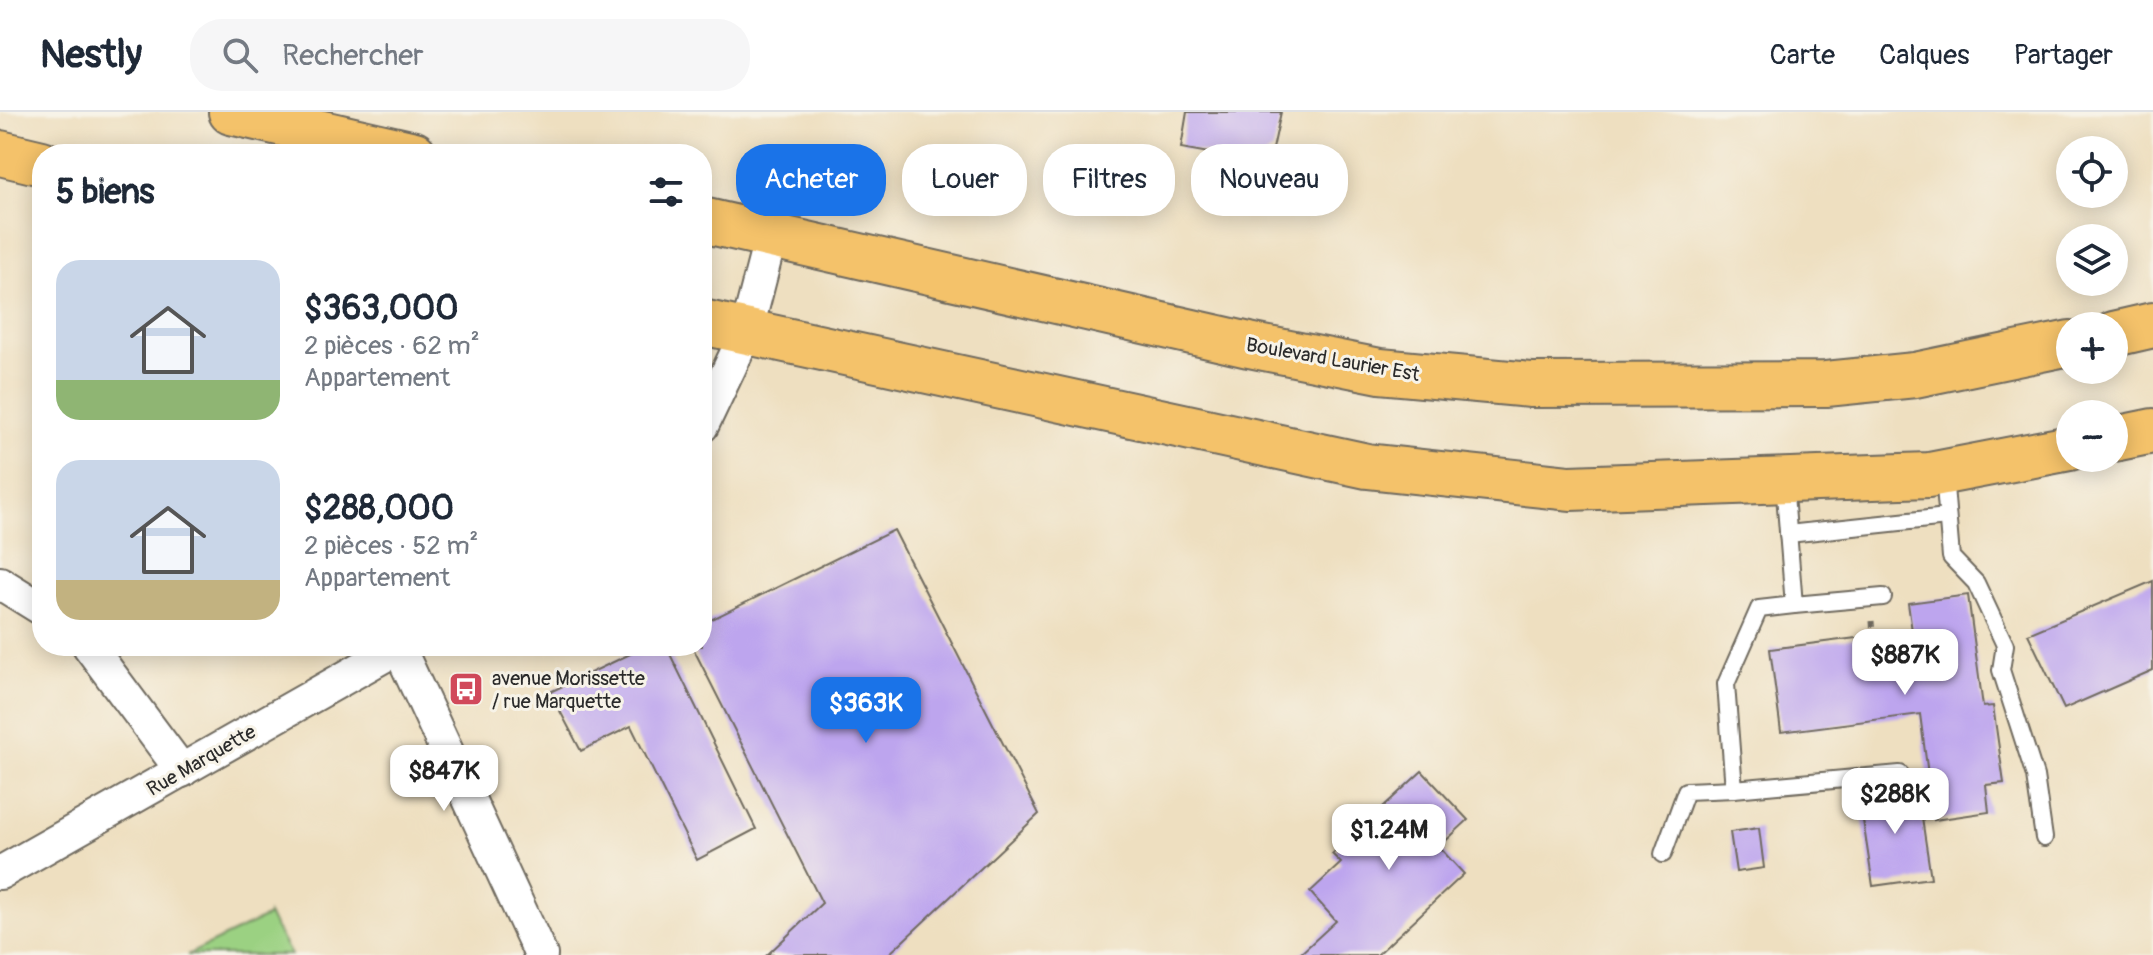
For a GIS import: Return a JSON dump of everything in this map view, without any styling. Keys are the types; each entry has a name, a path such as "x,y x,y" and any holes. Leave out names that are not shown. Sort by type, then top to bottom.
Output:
{"main road":[{"path":"231,112 370,144"},
{"path":"0,153 32,161"},
{"name":"Boulevard Laurier Est","path":"712,222 1249,345 1380,371 1531,385 1826,384 1915,375 2056,346"},
{"path":"712,324 1367,466 1570,488 1943,473 2056,451"},
{"path":"2128,331 2153,325"},
{"path":"2128,436 2153,431"}],"street":[{"path":"712,405 746,333 771,236"},
{"path":"0,583 32,603"},
{"path":"96,656 182,771"},
{"name":"Rue Marquette","path":"0,873 384,656"},
{"path":"404,656 541,955"}],"lane":[{"path":"1943,473 1951,557 1976,583 2005,645 2001,670 2035,776 2044,838"},
{"path":"1784,481 1794,605"},
{"path":"1788,534 1947,517"},
{"path":"1734,789 1726,684 1759,609 1883,597"},
{"path":"1663,854 1686,791 1900,774"}],"green space":[{"path":"268,916 291,955 187,955"}],"building":[{"path":"1187,112 1281,112 1274,144 1191,144 1191,150 1181,148"},
{"path":"894,530 1039,814 888,955 767,955 822,903 697,656 712,656 712,619"},
{"path":"2153,581 2153,670 2064,709 2028,634"},
{"path":"1968,595 1983,707 1993,706 2004,783 1986,785 1989,812 1934,820 1920,714 1781,732 1770,649 1912,631 1908,603"},
{"path":"626,656 671,656 756,829 697,860 631,726 581,751 550,692"},
{"path":"1422,771 1468,820 1439,847 1464,874 1377,955 1299,955 1336,921 1310,892 1341,863 1332,854"},
{"path":"1917,785 1931,878 1873,886 1859,794"},
{"path":"1759,828 1764,868 1736,872 1730,832"}],"place":[{"name":"avenue Morissette / rue Marquette","path":"466,689"}]}
